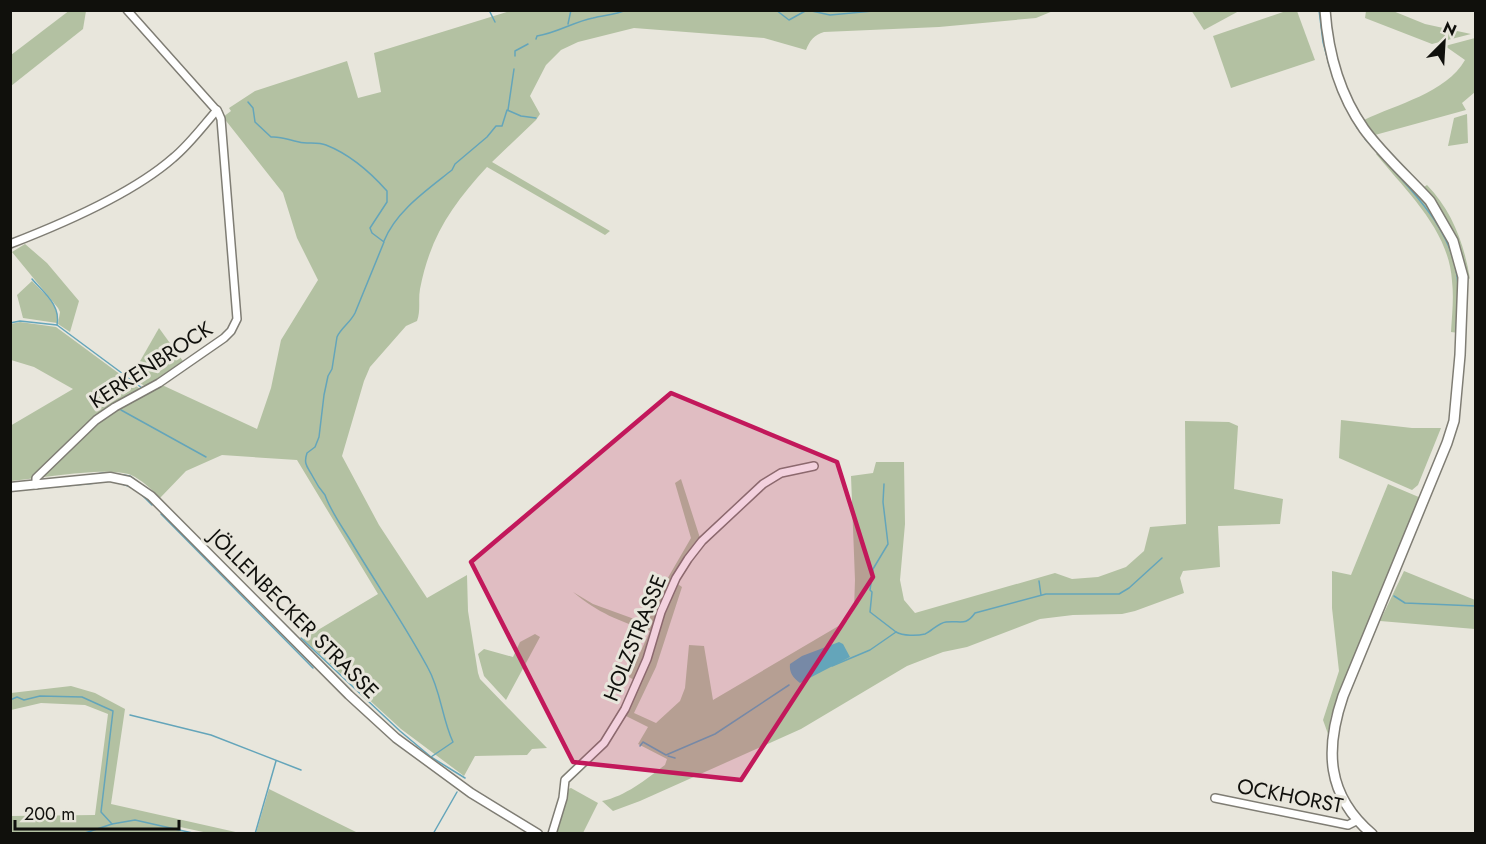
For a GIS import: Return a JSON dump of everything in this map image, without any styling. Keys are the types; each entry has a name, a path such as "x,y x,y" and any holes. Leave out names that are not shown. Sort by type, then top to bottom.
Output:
{"main road":[{"path":"1325,10 1336,72 1351,108 1370,136 1430,201 1453,241 1463,277 1460,355 1454,422 1343,696 1332,732 1332,761 1335,778 1344,800 1370,833"}],"street":[{"path":"10,244 114,198 139,182 173,158 217,110 127,10"},
{"name":"KERKENBROCK","path":"36,484 36,478 48,465 96,420 189,363 224,338 235,325 236,295 221,119 217,110"},
{"name":"HOLZSTRASSE","path":"552,834 563,798 565,780 604,742 625,709 646,659 661,612 676,578 688,559 702,541 763,484 781,473 814,466"},
{"name":"JÖLLENBECKER STRASSE","path":"10,487 111,477 136,485 150,496 396,738 452,780 538,834"},
{"name":"OCKHORST","path":"1215,798 1348,825 1358,820"}],"highlighted area":[{"path":"671,393 837,462 873,577 741,780 573,762 471,562"}],"green space":[{"path":"70,10 86,11 83,29 11,86 11,55"},
{"path":"1191,10 1239,10 1239,11 1204,30"},
{"path":"510,11 1053,11 1036,18 939,27 824,32 813,38 806,50 764,38 634,28 578,42 561,50 546,65 530,96 540,114 492,162 610,231 605,235 487,167 463,195 436,238 424,270 417,321 406,326 370,367 342,456 379,525 427,598 467,575 468,611 480,679 547,748 532,749 527,755 475,756 464,776 401,729 303,639 378,594 297,460 222,455 186,471 160,498 139,479 120,473 90,472 11,481 10,426 73,389 34,367 11,360 11,324 20,322 56,327 140,389 112,404 118,409 162,385 257,429 271,388 281,340 318,280 297,238 283,193 223,117 231,111 229,108 255,91 347,61 358,98 381,92 374,53"},
{"path":"1286,11 1297,11 1315,60 1231,88 1213,36"},
{"path":"1366,11 1393,11 1425,24 1471,34 1432,44 1365,18"},
{"path":"1475,38 1475,92 1462,103 1466,110 1375,135 1364,120 1420,96 1446,81 1465,60 1445,46"},
{"path":"1467,114 1468,143 1448,146 1454,118"},
{"path":"1380,152 1418,194 1448,241 1455,259 1460,285 1459,333 1451,332 1452,281 1443,245 1424,212 1376,154"},
{"path":"1427,185 1436,195 1456,228 1470,279 1467,277 1451,229 1424,187"},
{"path":"25,244 47,263 79,301 70,332 58,324 60,312 58,308 12,252"},
{"path":"32,281 54,306 58,317 57,323 23,318 17,295"},
{"path":"159,328 185,364 146,387 131,377"},
{"path":"1341,420 1412,428 1441,428 1418,485 1412,490 1339,458"},
{"path":"1185,421 1229,422 1238,426 1234,489 1283,499 1280,524 1218,526 1220,567 1183,571 1180,578 1184,593 1122,614 1073,615 1040,619 967,647 943,652 907,666 801,729 640,801 613,811 602,801 635,787 665,765 667,759 638,744 648,727 624,715 639,683 629,677 650,631 609,616 573,592 593,604 648,624 655,600 691,538 675,483 681,479 700,538 672,580 682,587 656,667 634,713 656,723 680,701 685,688 689,645 704,646 713,700 847,621 854,610 855,580 851,476 873,473 876,462 904,462 905,524 900,580 904,600 915,613 1055,573 1072,579 1098,577 1126,567 1144,551 1150,527 1186,524"},
{"path":"1388,484 1421,498 1342,687 1331,716 1328,734 1323,720 1339,671 1332,608 1332,571 1351,575"},
{"path":"1404,571 1475,600 1475,629 1380,621"},
{"path":"535,634 540,637 506,700 484,676 478,654 484,649 513,657 520,642"},
{"path":"71,686 95,693 125,709 111,804 240,833 208,833 180,827 179,831 189,833 11,833 11,816 95,815 108,714 85,705 41,703 11,710 11,693"},
{"path":"571,788 598,803 583,833 558,833 568,789"},
{"path":"269,789 358,833 256,833"}],"water":[{"path":"839,642 843,644 850,657 800,683 793,677 790,664 802,656"}],"waterway":[{"path":"489,10 495,22"},
{"path":"568,24 571,10"},
{"path":"536,39 537,36 586,20 626,10"},
{"path":"776,10 789,20 807,10 830,15 884,10"},
{"path":"1319,10 1323,42 1330,68"},
{"path":"515,56 515,51 528,44"},
{"path":"508,110 514,69"},
{"path":"1338,90 1357,128"},
{"path":"248,102 253,108 255,122 271,137 302,143 323,144 335,149 374,177 387,191 387,202 370,228 372,233 384,242 355,313 337,337 332,369 324,395 319,437 315,447 307,453 306,463 337,520 410,636 432,677 453,742 431,757 465,778"},
{"path":"384,241 396,220 413,202 452,170 455,164 487,137 496,126 502,126 507,110 521,116 536,118"},
{"path":"1365,139 1373,147"},
{"path":"1380,142 1418,182"},
{"path":"1388,164 1434,218 1450,250 1458,285 1456,331"},
{"path":"32,279 54,305 58,318 57,325"},
{"path":"10,323 20,321 57,325 142,388"},
{"path":"121,410 206,457"},
{"path":"73,477 104,473"},
{"path":"109,473 130,476 148,489"},
{"path":"101,482 111,481"},
{"path":"10,491 96,483"},
{"path":"122,484 131,487"},
{"path":"832,666 870,650 896,632 870,612 873,569 888,544 883,502 884,484"},
{"path":"140,493 152,505"},
{"path":"161,514 313,668"},
{"path":"896,632 910,635 925,634 943,623 962,622 975,613 1046,594 1119,594 1129,588 1162,558"},
{"path":"1039,581 1041,595"},
{"path":"1394,596 1405,603 1476,606"},
{"path":"301,638 431,757"},
{"path":"640,746 643,742 666,755 715,734 789,685"},
{"path":"10,700 17,697 24,700 40,696 82,697 113,711 101,812 112,824 135,820 197,834"},
{"path":"130,715 211,735 301,770"},
{"path":"668,756 675,758"},
{"path":"255,834 276,761"},
{"path":"433,834 457,792"},
{"path":"82,834 112,824"}]}
